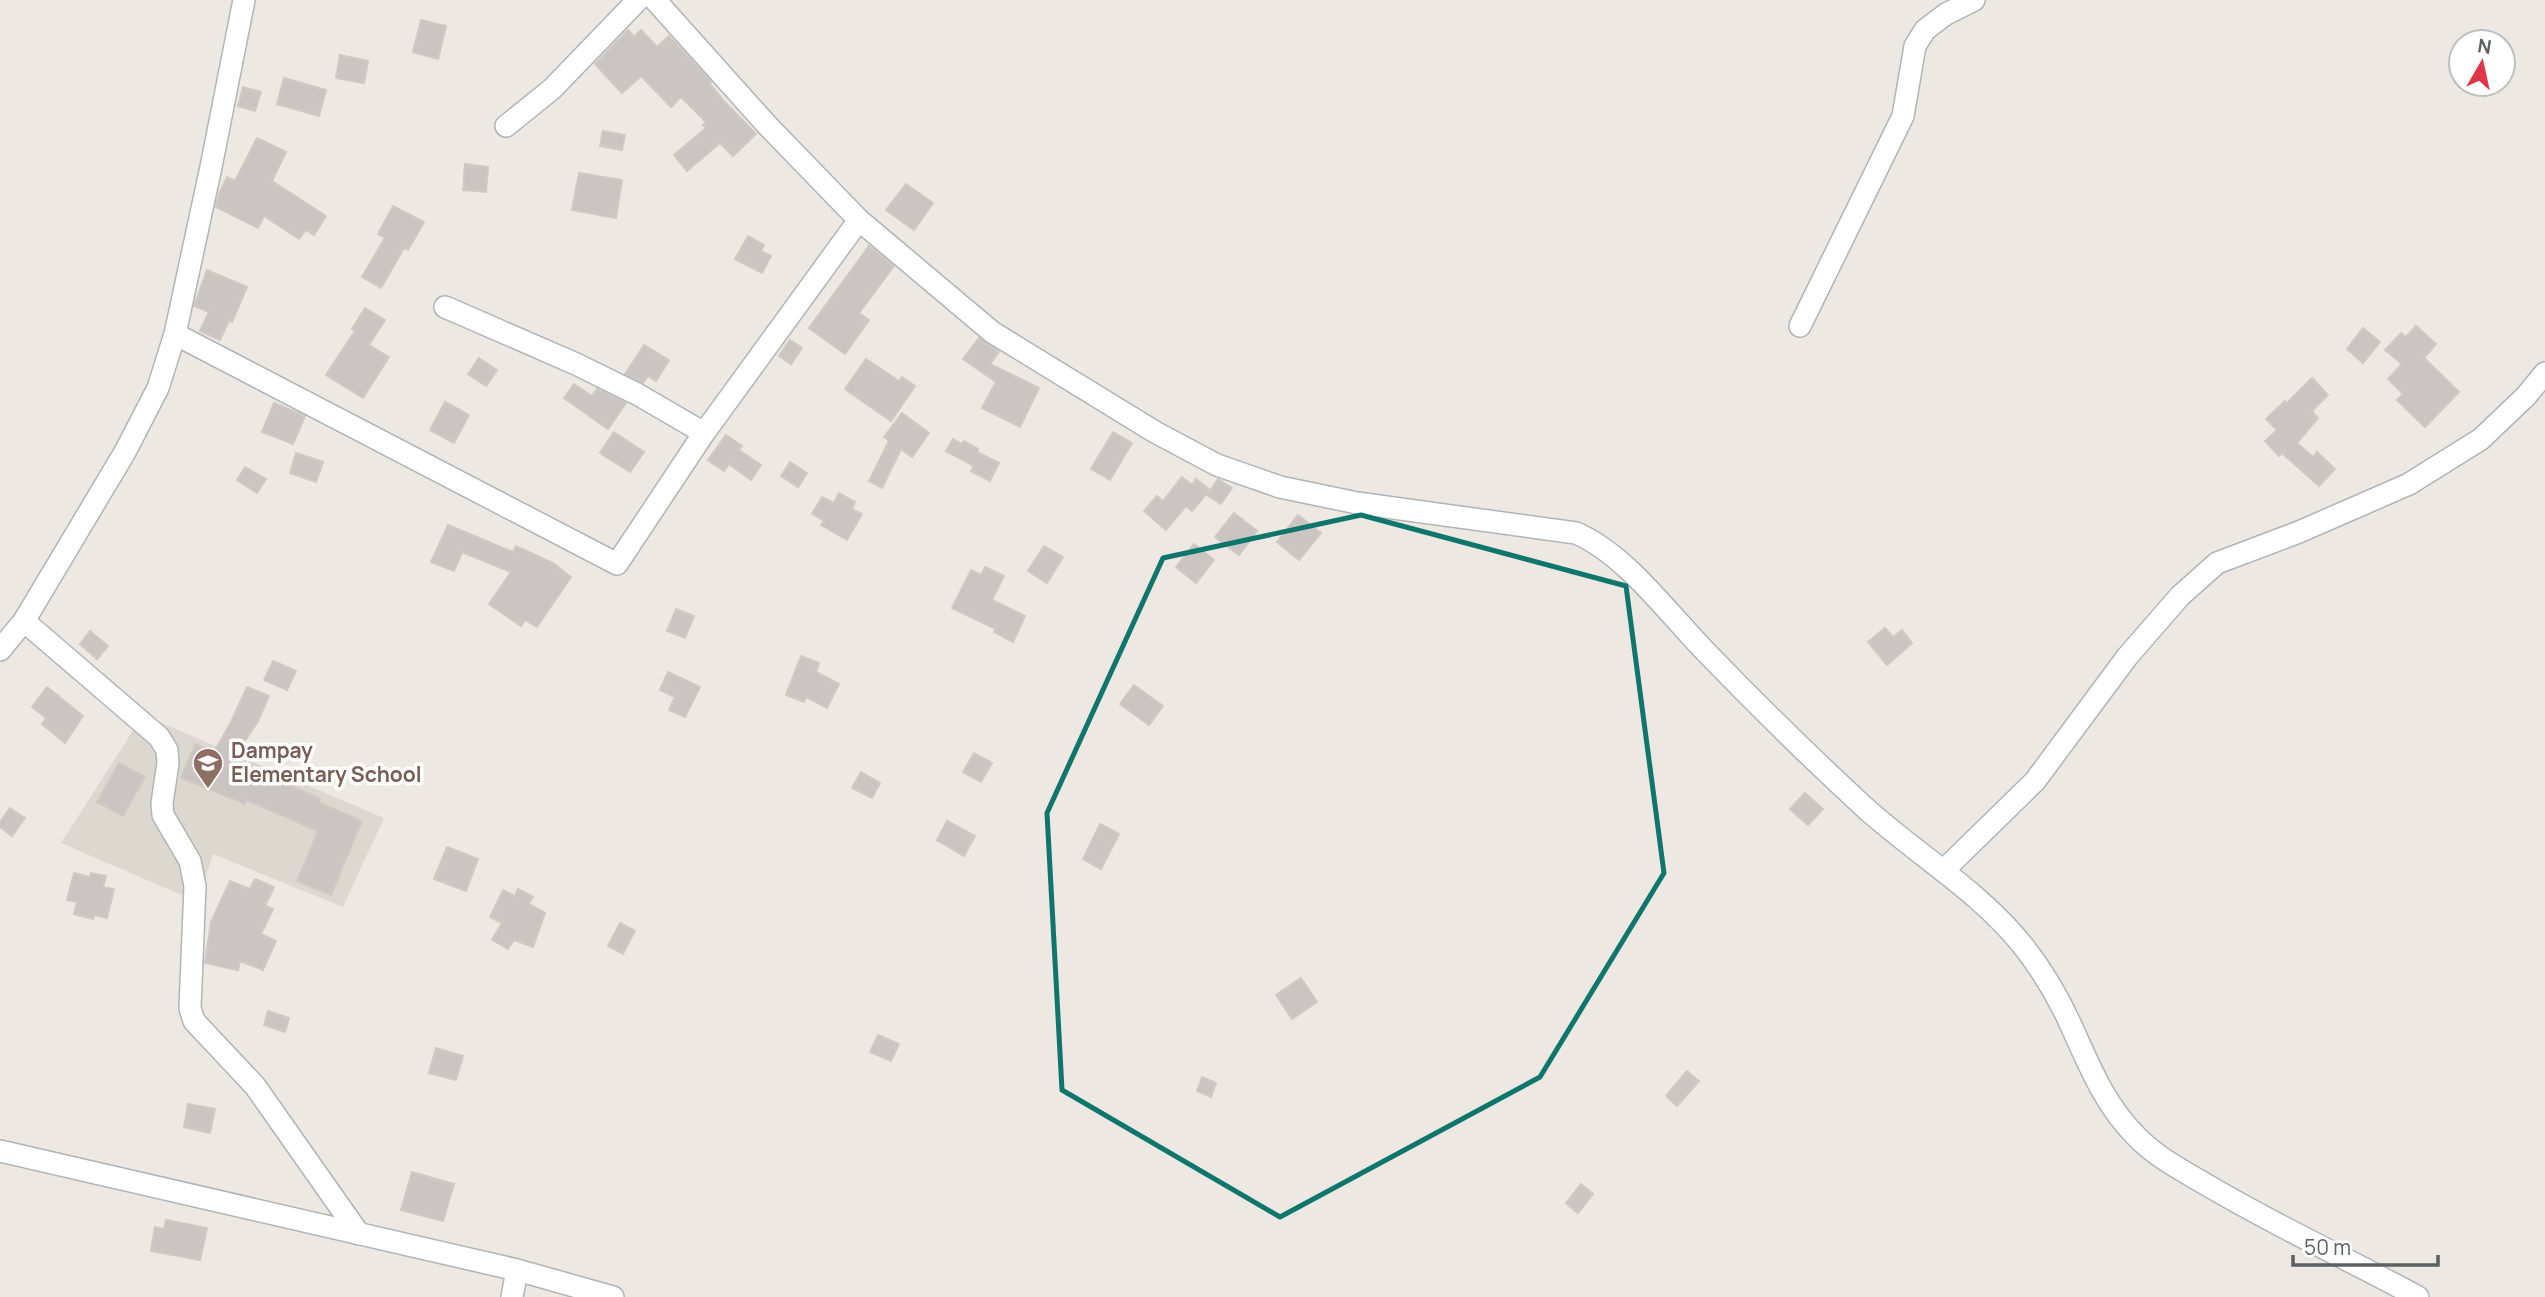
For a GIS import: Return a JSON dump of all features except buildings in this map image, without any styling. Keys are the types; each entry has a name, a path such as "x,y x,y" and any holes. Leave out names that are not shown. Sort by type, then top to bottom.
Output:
{"street":[{"path":"0,650 24,621 125,452 158,388 175,334 243,0"},
{"path":"506,126 552,89 638,0"},
{"path":"655,0 767,125 859,220 992,332 1155,432 1217,465 1280,487 1357,503 1576,533 1613,555 1706,652 1862,804 2001,922 2037,965 2068,1018 2085,1060 2108,1103 2136,1136 2158,1155 2262,1218 2418,1297"},
{"path":"1800,326 1903,116 1915,46 1925,30 1974,0"},
{"path":"175,334 617,564 704,433 859,220"},
{"path":"445,307 638,394 704,433"},
{"path":"1943,871 2035,781 2127,657 2180,596 2217,563 2299,532 2409,484 2482,439 2526,396 2545,373"},
{"path":"24,621 159,737 167,750 163,815 190,861 195,886 190,1008 194,1021 255,1086 359,1234"},
{"path":"0,1151 517,1270 613,1297"},
{"path":"513,1297 517,1270"}],"highlighted area":[{"path":"1361,515 1626,586 1664,873 1540,1077 1280,1217 1062,1090 1047,813 1163,558"}],"shaded area":[{"name":"Dampay Elementary School","path":"143,715 384,818 343,907 213,854 198,902 61,843"}],"place":[{"name":"Dampay Elementary School","path":"208,790"}]}
